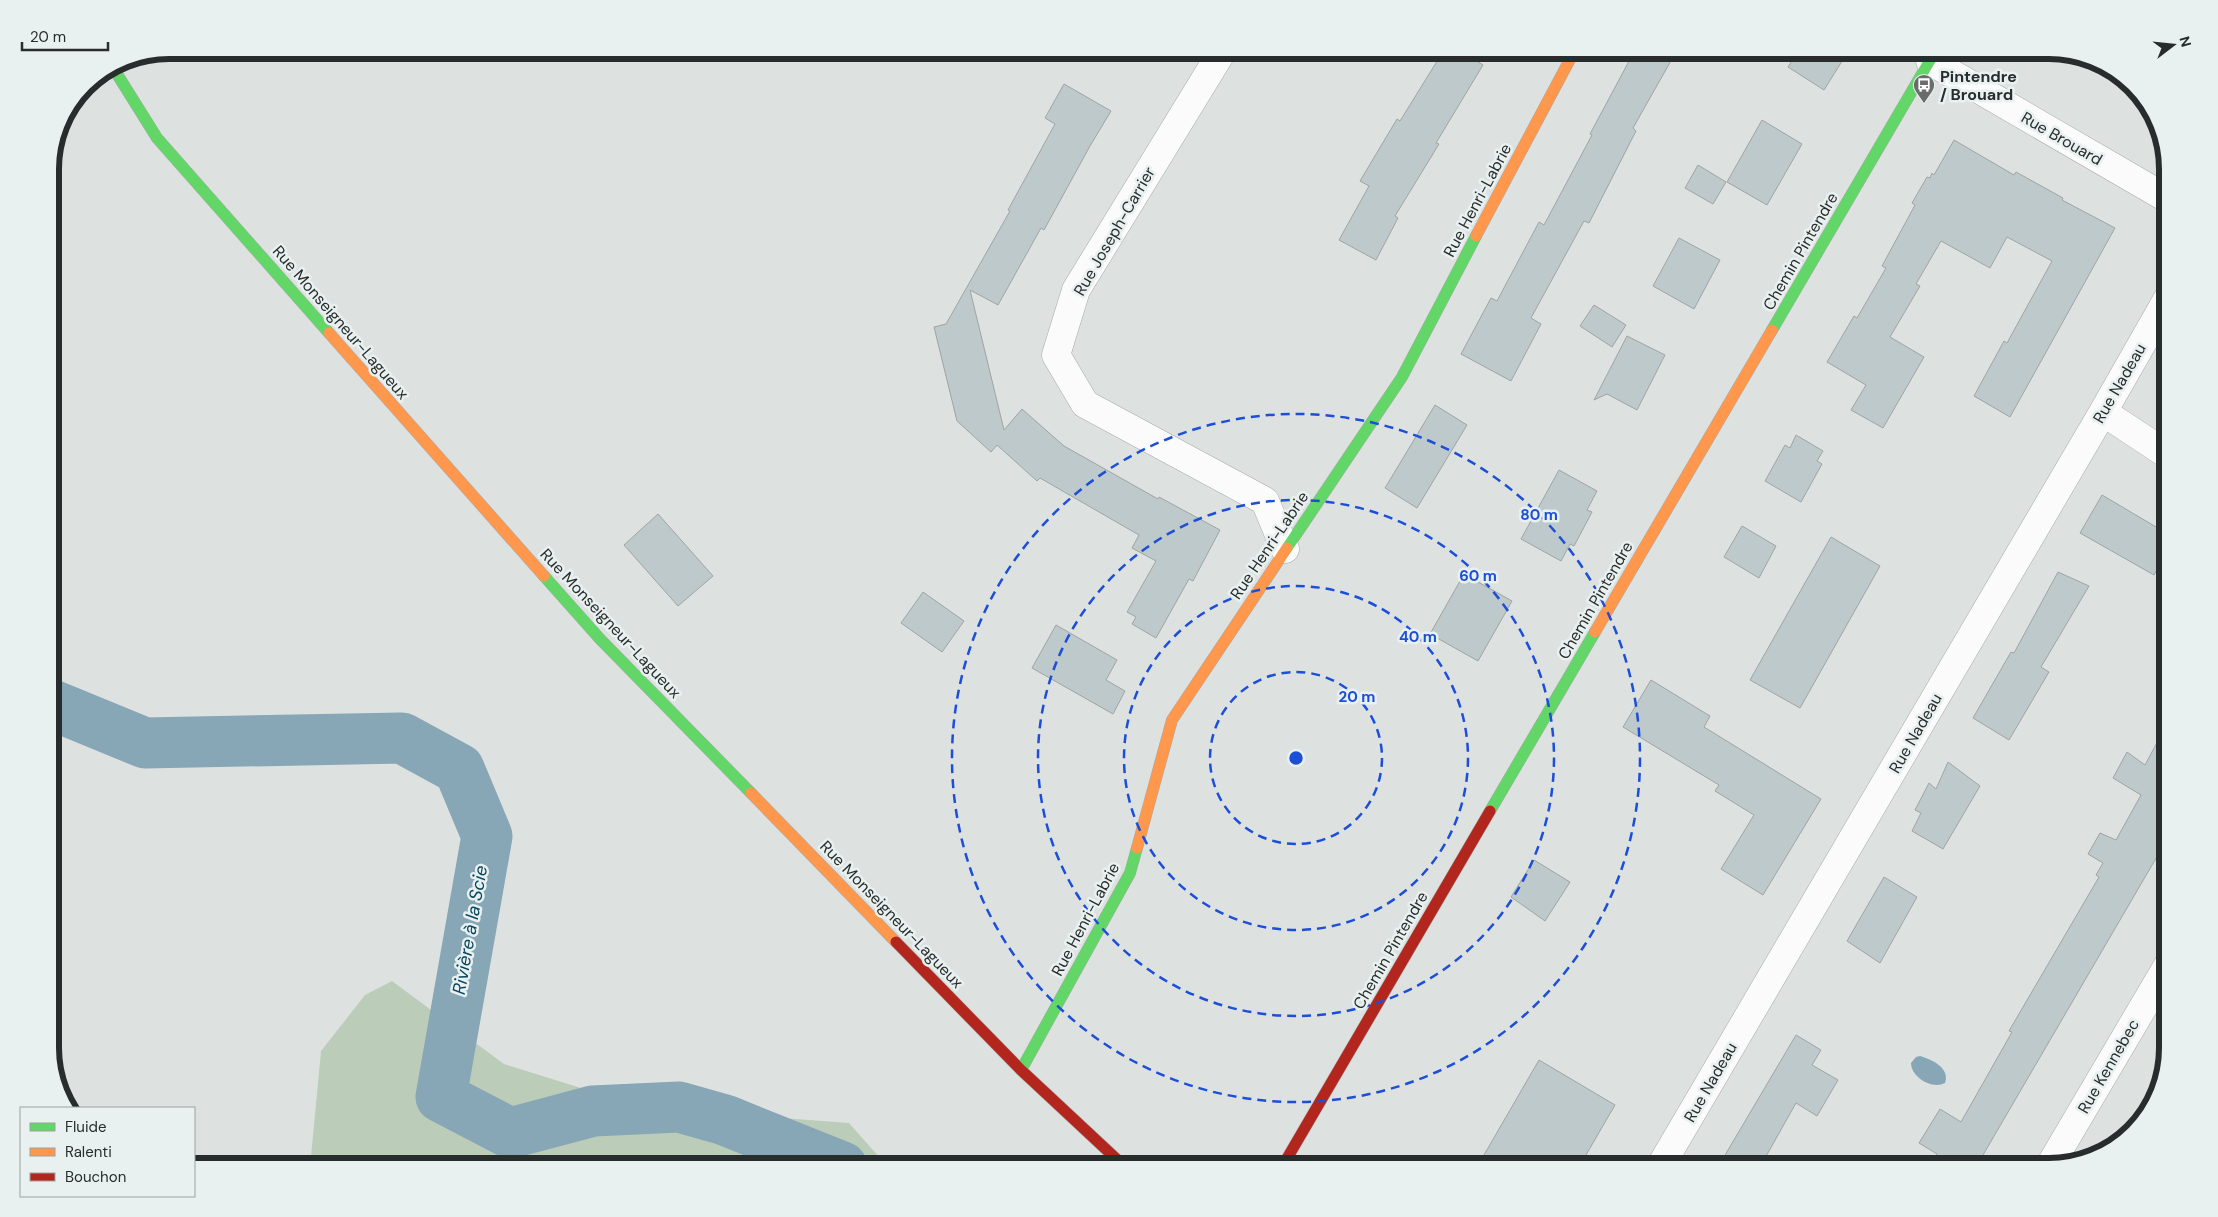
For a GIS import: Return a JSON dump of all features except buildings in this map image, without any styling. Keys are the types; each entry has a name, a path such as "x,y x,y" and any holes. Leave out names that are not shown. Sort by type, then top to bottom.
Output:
{"street":[{"name":"Rue Joseph-Carrier","path":"1217,59 1076,290 1056,355 1085,404 1265,501 1285,549"},
{"name":"Rue Henri-Labrie","path":"1021,1070 1130,873 1172,720 1402,376 1570,59"},
{"name":"Chemin Pintendre","path":"1287,1158 1931,59"},
{"name":"Rue Brouard","path":"1938,59 2159,194"},
{"name":"Rue Monseigneur-Lagueux","path":"116,72 157,138 600,639 1021,1070 1115,1158"},
{"name":"Rue Nadeau","path":"1665,1158 2159,314"},
{"path":"2103,412 2159,449"},
{"name":"Rue Kennebec","path":"2055,1158 2159,980"}],"green space":[{"path":"392,981 504,1064 645,1108 849,1123 880,1158 311,1158 321,1051 365,995"}],"water":[{"path":"1920,1056 1935,1062 1943,1069 1946,1078 1945,1083 1934,1085 1923,1081 1914,1073 1911,1063 1916,1057"}],"waterway":[{"name":"Rivière à la Scie","path":"59,708 145,743 402,738 459,769 487,836 441,1097 510,1133 593,1111 679,1107 725,1120 820,1158"}],"traffic: fast":[{"path":"1772,330 1931,59"},
{"path":"116,72 157,138 329,333"},
{"path":"1287,548 1402,377 1476,236"},
{"path":"544,576 600,639 751,793"},
{"path":"1490,811 1595,632"},
{"path":"1021,1070 1130,873 1137,848"}],"traffic: slow":[{"path":"1476,236 1570,59"},
{"path":"1595,632 1772,330"},
{"path":"329,333 544,576"},
{"path":"1137,848 1172,720 1287,548"},
{"path":"751,793 896,942"}],"traffic: jam":[{"path":"1287,1158 1490,811"},
{"path":"896,942 1021,1070 1115,1158"}],"place":[{"name":"Pintendre / Brouard","path":"1924,104"}]}
